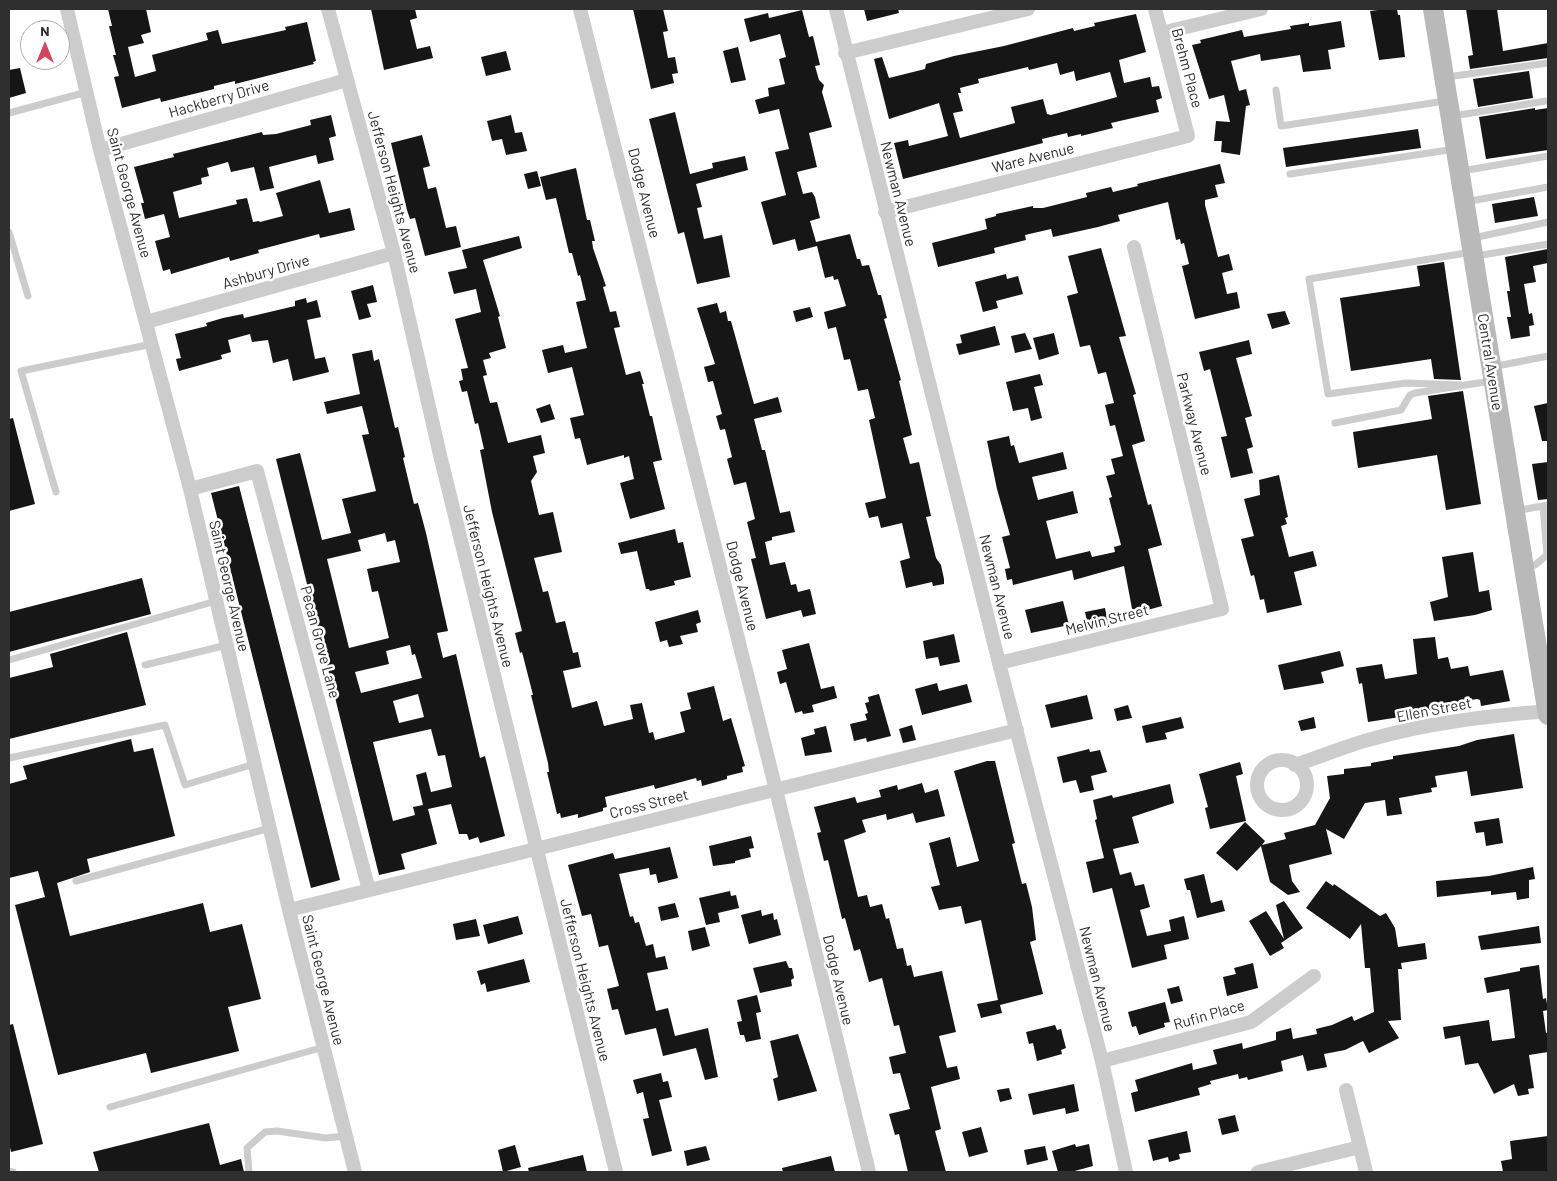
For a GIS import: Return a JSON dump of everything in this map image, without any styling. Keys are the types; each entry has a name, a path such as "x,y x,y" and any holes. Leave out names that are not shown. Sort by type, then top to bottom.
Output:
{"main road":[{"name":"Central Avenue","path":"1433,9 1548,712"}],"street":[{"name":"Saint George Avenue","path":"67,9 100,150 190,489 289,910 355,1172"},
{"name":"Jefferson Heights Avenue","path":"328,9 394,253 440,456 616,1172"},
{"name":"Dodge Avenue","path":"580,9 776,790 869,1172"},
{"name":"Newman Avenue","path":"836,9 999,663 1102,1061 1126,1172"},
{"path":"846,52 1028,9"},
{"name":"Brehm Place","path":"1155,9 1188,136"},
{"path":"1161,33 1261,9"},
{"name":"Hackberry Drive","path":"100,150 347,80"},
{"name":"Ware Avenue","path":"886,212 1188,136"},
{"name":"Parkway Avenue","path":"1134,246 1222,609"},
{"name":"Ashbury Drive","path":"146,322 394,253"},
{"name":"Pecan Grove Lane","path":"190,489 258,471 369,890"},
{"name":"Melvin Street","path":"999,663 1222,609"},
{"name":"Ellen Street","path":"1296,764 1367,740 1416,728 1491,716 1548,712"},
{"name":"Cross Street","path":"289,910 1017,730"},
{"name":"Rufin Place","path":"1102,1061 1251,1022 1314,976"},
{"path":"1346,1090 1366,1172"},
{"path":"1258,1172 1360,1147"}],"lane":[{"path":"1444,78 1548,62"},
{"path":"1276,90 1281,126 1546,101"},
{"path":"9,113 87,92"},
{"path":"1290,174 1455,149"},
{"path":"1459,171 1548,156"},
{"path":"1464,202 1548,187"},
{"path":"1472,249 1548,222"},
{"path":"9,232 28,296"},
{"path":"1461,384 1406,383 1328,394 1309,279 1472,249 1548,244"},
{"path":"56,492 20,372 152,344"},
{"path":"1335,423 1401,410 1410,395 1415,393 1461,384 1548,356"},
{"path":"1515,511 1545,505 1548,555 1535,565 1524,566"},
{"path":"9,660 216,601"},
{"path":"145,665 226,645"},
{"path":"9,758 165,724 185,785 254,764"},
{"path":"76,881 270,828"},
{"path":"110,1107 324,1047"},
{"path":"249,1172 246,1148 266,1132 277,1131 326,1138 346,1136"},
{"path":"9,1171 13,1172"}],"building":[{"path":"108,9 146,9 151,32 141,35 144,43 128,47 135,77 156,71 152,55 208,40 206,33 218,30 222,44 286,30 285,27 307,22 316,61 313,62 314,64 235,84 235,81 214,86 214,89 161,102 160,98 122,108 114,77 119,76 113,55 116,55 109,26 112,26"},
{"path":"371,9 415,9 417,18 410,20 417,49 430,46 433,58 384,70"},
{"path":"633,9 663,9 668,31 663,32 668,58 675,57 678,73 672,74 674,83 651,89"},
{"path":"864,9 898,9 899,13 867,21"},
{"path":"1397,9 1398,15 1400,15 1405,57 1379,60 1370,11"},
{"path":"1466,9 1497,9 1503,51 1548,43 1548,58 1470,69 1468,56 1473,55"},
{"path":"802,10 809,37 813,36 820,65 815,66 819,80 824,85 822,92 832,127 809,133 817,167 797,172 803,194 812,192 815,197 820,218 810,221 816,242 850,234 857,259 860,259 862,266 869,265 878,295 881,295 887,318 884,319 901,380 899,381 912,435 903,438 910,464 919,462 931,516 926,517 936,558 941,565 944,584 933,586 932,582 906,588 900,561 910,558 902,523 881,528 878,516 869,518 865,503 886,498 869,420 875,418 868,389 858,391 850,359 844,360 836,327 828,329 824,312 846,306 838,279 834,280 833,276 825,278 817,246 798,251 795,239 773,245 761,202 786,195 775,152 789,149 779,109 759,114 755,100 769,96 768,88 785,84 779,59 786,57 780,34 750,42 744,19 768,13 769,18"},
{"path":"1136,14 1146,52 1119,60 1124,83 1150,77 1152,87 1159,86 1162,98 1156,100 1159,112 1111,123 1113,128 1081,136 1081,134 1068,137 1067,133 1042,139 1043,143 903,179 894,143 908,140 909,146 948,136 939,103 889,119 874,59 882,57 889,78 925,69 926,64 954,56 1004,46 1073,28 1074,31 1095,26 1094,23","holes":["1057,63 1060,75 1074,71 1076,81 1110,72 1117,97 1051,115 1047,114 1043,99 1011,107 1015,123 960,138 953,113 963,111 958,93 961,93 960,88 979,83 978,79 1028,67 1029,70"]},
{"path":"1341,21 1345,47 1328,50 1331,69 1303,72 1300,55 1261,61 1260,54 1231,61 1239,91 1246,89 1250,105 1246,106 1240,155 1221,152 1222,141 1214,141 1216,121 1230,122 1224,95 1209,99 1192,45 1201,43 1200,40 1242,30 1244,37 1291,29 1290,26 1309,23 1309,26"},
{"path":"738,47 746,80 731,83 723,51"},
{"path":"506,51 511,70 486,76 481,57"},
{"path":"20,68 26,93 9,98 9,70"},
{"path":"1529,71 1533,98 1478,107 1473,79"},
{"path":"1535,108 1535,110 1548,108 1548,150 1486,159 1479,117"},
{"path":"675,112 690,174 713,168 712,163 745,156 748,170 696,184 702,207 697,208 704,239 722,235 730,277 697,284 684,232 678,234 649,119"},
{"path":"331,115 336,136 329,138 334,160 318,164 316,155 269,167 274,188 260,191 254,167 231,172 228,162 207,168 209,176 201,178 202,184 173,192 179,218 237,204 236,200 247,198 253,222 260,222 283,216 276,193 320,180 329,213 350,208 355,230 320,238 319,234 258,250 259,253 230,261 229,257 171,274 170,269 163,271 155,241 170,237 164,214 145,219 141,203 144,203 134,167 174,157 173,154 262,132 263,135 276,134 311,125 310,120"},
{"path":"511,115 515,133 522,132 527,151 506,155 502,139 492,141 487,121"},
{"path":"1418,129 1421,148 1286,167 1283,148"},
{"path":"422,135 430,166 423,168 428,189 436,187 446,228 456,226 461,247 425,256 415,218 410,219 407,210 391,143"},
{"path":"1220,164 1225,183 1215,185 1218,197 1205,200 1205,205 1218,257 1229,254 1233,270 1222,273 1227,294 1237,292 1240,308 1195,319 1182,266 1189,264 1184,243 1181,244 1180,239 1176,240 1168,202 1118,215 1120,221 1098,227 1053,237 1051,229 1025,235 1026,240 994,248 995,253 938,267 932,243 987,229 985,219 996,216 996,214 1033,206 1033,208 1043,208 1087,197 1086,193 1111,187 1113,192 1138,186 1137,184"},
{"path":"576,168 587,220 590,220 595,241 592,241 593,248 606,286 603,287 610,312 616,311 620,327 614,328 626,375 640,371 662,460 653,462 665,509 630,519 620,483 634,479 629,456 624,458 624,455 587,465 580,438 575,439 570,418 584,415 572,367 548,373 542,350 563,345 565,353 587,348 576,302 586,300 580,275 578,276 572,253 569,253 556,198 546,200 540,177"},
{"path":"537,171 541,186 528,189 524,174"},
{"path":"1534,197 1538,216 1495,223 1492,204"},
{"path":"519,236 522,248 483,260 500,316 498,317 506,348 489,353 491,358 483,360 487,375 483,376 490,403 497,402 508,443 541,435 545,453 533,456 537,472 531,481 539,515 553,512 562,552 534,558 543,592 548,591 556,623 565,621 573,653 578,652 581,667 563,671 572,708 597,701 604,726 633,719 630,705 642,703 649,733 653,732 655,740 685,732 680,712 691,709 687,693 714,686 723,721 731,718 745,766 742,767 743,772 702,786 701,780 697,781 696,778 655,789 654,785 605,797 607,807 603,808 603,811 578,818 578,814 561,818 560,813 557,814 547,772 549,772 548,763 531,695 533,695 515,633 522,631 492,512 480,450 484,449 478,423 475,424 467,391 462,392 459,381 463,380 461,369 468,368 455,319 481,312 476,289 454,294 448,272 467,268 462,250"},
{"path":"1101,248 1126,336 1119,337 1136,394 1133,395 1145,441 1132,445 1148,505 1151,504 1162,545 1148,549 1162,606 1133,614 1124,566 1074,580 1072,570 1013,585 1012,579 1007,580 1005,569 1010,568 1002,537 1010,535 997,489 987,441 1009,436 1011,446 1014,445 1019,463 1063,452 1067,469 1032,477 1038,500 1073,491 1078,513 1046,521 1056,559 1090,551 1092,557 1115,552 1114,547 1121,545 1109,498 1112,497 1106,476 1115,474 1111,459 1123,456 1115,425 1110,426 1105,405 1114,403 1106,372 1098,374 1090,345 1080,347 1067,296 1078,293 1068,256"},
{"path":"1548,249 1548,263 1533,266 1536,282 1524,284 1529,314 1532,313 1534,325 1529,326 1530,336 1511,339 1507,317 1511,317 1507,291 1510,291 1505,257"},
{"path":"1444,262 1461,380 1434,379 1431,359 1351,371 1340,298 1420,286 1417,266"},
{"path":"1006,274 1007,279 1018,276 1023,294 996,301 998,308 983,312 975,282"},
{"path":"373,285 377,302 367,304 371,317 359,320 351,291"},
{"path":"306,298 307,303 317,300 321,317 307,320 315,359 325,357 329,372 293,381 288,359 273,363 268,340 252,342 250,334 228,340 231,352 221,355 222,359 179,371 176,359 181,358 175,334 207,326 206,323 223,318 243,314 244,318 295,306 295,301"},
{"path":"717,303 720,313 726,311 728,321 731,321 754,404 778,397 782,412 754,419 762,450 765,450 780,513 790,511 795,532 772,537 772,540 765,542 770,565 785,562 791,585 796,584 798,592 810,589 816,614 803,617 801,610 766,619 751,559 756,558 747,522 755,519 746,482 734,485 727,459 732,457 725,429 720,430 716,416 722,414 713,381 708,382 704,367 715,364 697,308"},
{"path":"810,307 813,317 796,322 793,311"},
{"path":"1285,311 1290,324 1272,329 1267,314"},
{"path":"995,326 1000,345 959,355 956,344 962,343 960,335"},
{"path":"1025,333 1032,349 1015,353 1011,336"},
{"path":"1054,333 1059,354 1039,360 1033,338"},
{"path":"1249,340 1252,354 1236,358 1252,416 1245,418 1253,447 1247,449 1253,473 1231,478 1221,437 1227,436 1210,369 1204,371 1199,352"},
{"path":"372,350 374,361 379,359 395,428 398,427 414,504 418,503 426,533 448,631 437,633 443,658 456,654 480,758 485,756 505,836 480,843 478,837 469,840 467,834 459,834 451,804 428,809 437,844 401,854 405,869 379,875 276,459 300,453 322,540 351,533 342,499 376,491 362,435 369,434 362,406 327,414 324,402 360,394 352,354","holes":["385,533 387,542 395,540 400,562 367,569 372,592 378,591 389,638 349,648 327,559 361,551 358,540","410,645 412,655 415,654 422,678 361,693 355,672 389,664 386,651","418,694 424,717 399,723 393,701","431,729 438,756 445,755 452,787 431,792 426,772 416,775 423,805 413,807 415,815 393,821 373,742"]},
{"path":"1040,374 1043,385 1034,387 1042,418 1031,421 1028,408 1013,411 1006,382"},
{"path":"1463,391 1481,504 1446,510 1437,455 1358,468 1353,432 1432,419 1428,396"},
{"path":"1548,403 1548,441 1542,441 1534,406"},
{"path":"550,404 555,419 541,423 536,409"},
{"path":"13,418 35,504 9,511 9,419"},
{"path":"1548,462 1548,499 1538,500 1532,464"},
{"path":"1279,475 1288,517 1285,518 1287,524 1281,526 1289,557 1313,551 1317,566 1294,572 1302,605 1267,613 1264,599 1260,600 1254,575 1251,576 1241,539 1254,536 1244,499 1260,495 1259,480"},
{"path":"239,486 340,880 311,888 211,493"},
{"path":"675,529 678,543 683,542 691,577 674,581 675,585 650,591 646,589 637,551 621,554 618,543"},
{"path":"1473,552 1479,592 1489,590 1492,610 1475,615 1434,621 1430,602 1448,597 1442,557"},
{"path":"142,578 151,614 9,652 9,612"},
{"path":"1063,601 1069,625 1031,633 1025,610"},
{"path":"1105,608 1109,627 1089,631 1085,612"},
{"path":"698,610 701,622 696,624 698,632 680,636 683,644 669,647 667,640 660,642 655,622"},
{"path":"127,632 146,705 9,739 9,678 53,667 50,654"},
{"path":"954,634 960,662 940,666 938,657 926,659 923,641"},
{"path":"1435,637 1438,659 1448,657 1451,669 1468,666 1470,676 1503,670 1510,701 1481,706 1480,700 1477,699 1447,704 1448,707 1418,712 1419,714 1368,722 1362,683 1359,684 1356,668 1382,664 1385,679 1417,674 1413,639"},
{"path":"809,643 821,689 834,686 837,698 812,705 814,712 803,714 802,711 795,713 786,682 780,684 777,672 787,669 782,650"},
{"path":"1340,651 1344,666 1321,672 1324,683 1284,690 1278,665"},
{"path":"937,683 939,691 967,684 972,702 922,715 915,689"},
{"path":"879,694 891,736 867,742 866,738 854,741 850,724 867,720 865,714 868,713 865,703 869,702 868,697"},
{"path":"1087,695 1093,719 1051,728 1045,705"},
{"path":"1128,705 1132,718 1117,721 1114,709"},
{"path":"1181,717 1184,728 1165,733 1167,739 1146,743 1142,726"},
{"path":"1314,717 1316,728 1301,731 1298,721"},
{"path":"912,725 916,740 903,743 899,729"},
{"path":"826,726 832,752 805,756 801,738 815,734 814,729"},
{"path":"1514,734 1523,788 1471,796 1467,771 1435,776 1437,787 1431,788 1432,792 1399,798 1402,814 1387,816 1385,800 1365,803 1344,839 1326,829 1332,854 1289,865 1292,881 1300,892 1288,895 1270,882 1261,846 1237,871 1216,853 1245,822 1265,841 1262,845 1286,839 1284,833 1315,825 1330,798 1327,776 1344,774 1344,769 1371,766 1371,763 1393,759 1393,756 1459,746 1477,740"},
{"path":"131,739 134,752 153,748 175,836 87,859 90,872 57,883 70,936 203,903 210,932 242,924 261,999 228,1007 239,1051 151,1073 146,1053 58,1075 15,905 45,897 38,871 9,878 9,784 27,779 23,766"},
{"path":"1089,749 1090,752 1100,750 1107,772 1091,776 1094,790 1080,793 1076,780 1063,783 1057,757"},
{"path":"987,761 995,761 1015,843 1012,844 1022,884 1026,883 1032,907 1036,940 1030,942 1043,994 1000,1005 1002,1013 981,1018 977,1004 998,1000 981,920 965,924 961,906 939,910 931,887 940,885 929,843 950,837 957,867 979,861 954,771"},
{"path":"1240,762 1243,774 1236,776 1246,821 1210,829 1205,808 1208,807 1199,774"},
{"path":"922,783 925,793 938,789 945,816 916,823 913,813 887,820 886,814 862,820 866,832 844,840 858,897 867,895 870,907 882,904 886,919 889,918 897,949 903,948 907,966 911,965 914,977 942,971 956,1032 939,1036 947,1068 957,1066 960,1079 931,1087 941,1129 935,1131 946,1172 908,1172 899,1134 895,1135 889,1114 910,1109 900,1073 893,1074 889,1057 906,1053 899,1025 894,1026 882,978 869,982 860,949 854,951 845,918 842,919 828,860 824,861 817,833 821,832 814,807 855,797 857,803 881,797 879,790 897,785 898,790"},
{"path":"1170,784 1174,803 1132,817 1139,843 1113,849 1120,875 1131,872 1135,886 1144,884 1150,907 1140,910 1147,936 1171,931 1169,920 1184,916 1189,939 1164,945 1167,959 1132,968 1112,888 1093,893 1086,862 1104,858 1095,820 1097,819 1093,800 1112,795 1113,798"},
{"path":"1499,818 1503,843 1486,846 1484,832 1476,833 1474,822"},
{"path":"751,836 754,848 749,849 751,857 735,861 735,863 713,866 709,846"},
{"path":"670,847 678,878 658,883 656,874 650,875 649,868 619,874 630,917 633,916 635,923 639,922 646,946 653,944 656,958 665,956 668,969 647,973 656,1011 668,1008 675,1036 708,1028 718,1077 705,1080 696,1048 663,1056 656,1028 625,1035 618,1009 612,1010 607,989 619,986 608,945 599,947 591,914 582,916 568,865 613,853 615,859"},
{"path":"1533,867 1535,879 1529,880 1529,898 1517,900 1516,892 1491,895 1491,891 1437,897 1436,881 1489,876"},
{"path":"1204,874 1211,903 1222,900 1225,911 1197,918 1190,890 1187,890 1184,879"},
{"path":"1326,881 1333,886 1334,884 1380,916 1386,913 1395,928 1398,947 1425,943 1427,959 1401,963 1402,969 1398,969 1401,1020 1388,1021 1399,1038 1369,1053 1363,1041 1345,1050 1324,1054 1327,1067 1307,1071 1303,1055 1281,1061 1283,1071 1248,1080 1247,1077 1239,1079 1238,1074 1210,1081 1211,1084 1198,1088 1200,1095 1135,1112 1131,1093 1138,1091 1135,1080 1192,1063 1193,1070 1217,1064 1213,1050 1242,1043 1243,1049 1276,1040 1276,1032 1291,1028 1293,1039 1317,1034 1316,1029 1332,1025 1352,1016 1354,1021 1374,1012 1370,968 1365,968 1361,924 1350,939 1306,908"},
{"path":"730,891 731,896 736,895 739,908 718,913 720,922 706,925 699,898"},
{"path":"1284,901 1303,928 1281,943 1284,948 1270,956 1249,921 1266,911 1284,939 1276,905"},
{"path":"675,903 679,917 661,921 658,907"},
{"path":"761,910 762,916 773,913 774,920 777,919 781,935 749,944 741,915"},
{"path":"518,916 523,934 488,944 483,925"},
{"path":"476,919 480,936 456,940 453,924"},
{"path":"1539,926 1541,943 1481,950 1478,936"},
{"path":"705,927 710,946 692,951 688,931"},
{"path":"524,959 530,982 487,992 485,983 481,985 477,971"},
{"path":"786,961 789,968 792,968 794,978 791,980 792,986 760,993 753,968"},
{"path":"1253,963 1258,988 1227,996 1223,977 1236,974 1234,968"},
{"path":"1539,965 1543,999 1546,998 1548,1010 1543,1011 1546,1033 1548,1032 1548,1052 1529,1055 1534,1088 1528,1089 1529,1094 1518,1096 1514,1084 1494,1094 1478,1063 1465,1065 1460,1036 1445,1039 1443,1027 1489,1020 1492,1041 1515,1038 1509,989 1487,993 1484,978"},
{"path":"1179,986 1183,1001 1171,1004 1167,989"},
{"path":"757,995 761,1012 756,1013 761,1039 746,1042 744,1035 740,1035 737,1022 742,1021 737,1000"},
{"path":"1165,1002 1170,1022 1164,1023 1165,1027 1139,1035 1136,1026 1132,1027 1128,1012"},
{"path":"13,1024 43,1144 11,1152 9,1143 9,1025"},
{"path":"1055,1025 1057,1030 1061,1029 1066,1048 1061,1050 1062,1054 1037,1061 1033,1043 1029,1044 1026,1032"},
{"path":"798,1034 817,1091 778,1101 773,1079 778,1077 770,1041"},
{"path":"661,1073 663,1082 668,1081 672,1097 659,1100 672,1151 652,1156 643,1119 649,1118 643,1092 637,1094 633,1080"},
{"path":"1074,1084 1079,1111 1066,1114 1065,1108 1033,1115 1028,1094"},
{"path":"1009,1088 1012,1099 1000,1102 997,1090"},
{"path":"1235,1115 1239,1131 1222,1135 1218,1119"},
{"path":"209,1123 220,1165 241,1159 244,1172 99,1172 93,1152"},
{"path":"981,1127 988,1152 969,1157 962,1132"},
{"path":"1187,1131 1191,1152 1179,1154 1180,1159 1169,1162 1168,1157 1153,1161 1148,1140"},
{"path":"1548,1136 1548,1172 1503,1172 1501,1161 1512,1159 1510,1141"},
{"path":"1075,1144 1076,1147 1089,1144 1093,1166 1071,1172 1058,1172 1052,1151"},
{"path":"515,1145 521,1167 503,1172 498,1150"},
{"path":"706,1146 710,1160 687,1166 684,1151"},
{"path":"1045,1146 1048,1160 1027,1165 1024,1150"},
{"path":"583,1155 587,1172 529,1172 528,1168"},
{"path":"831,1156 835,1172 783,1172 782,1168"}]}
